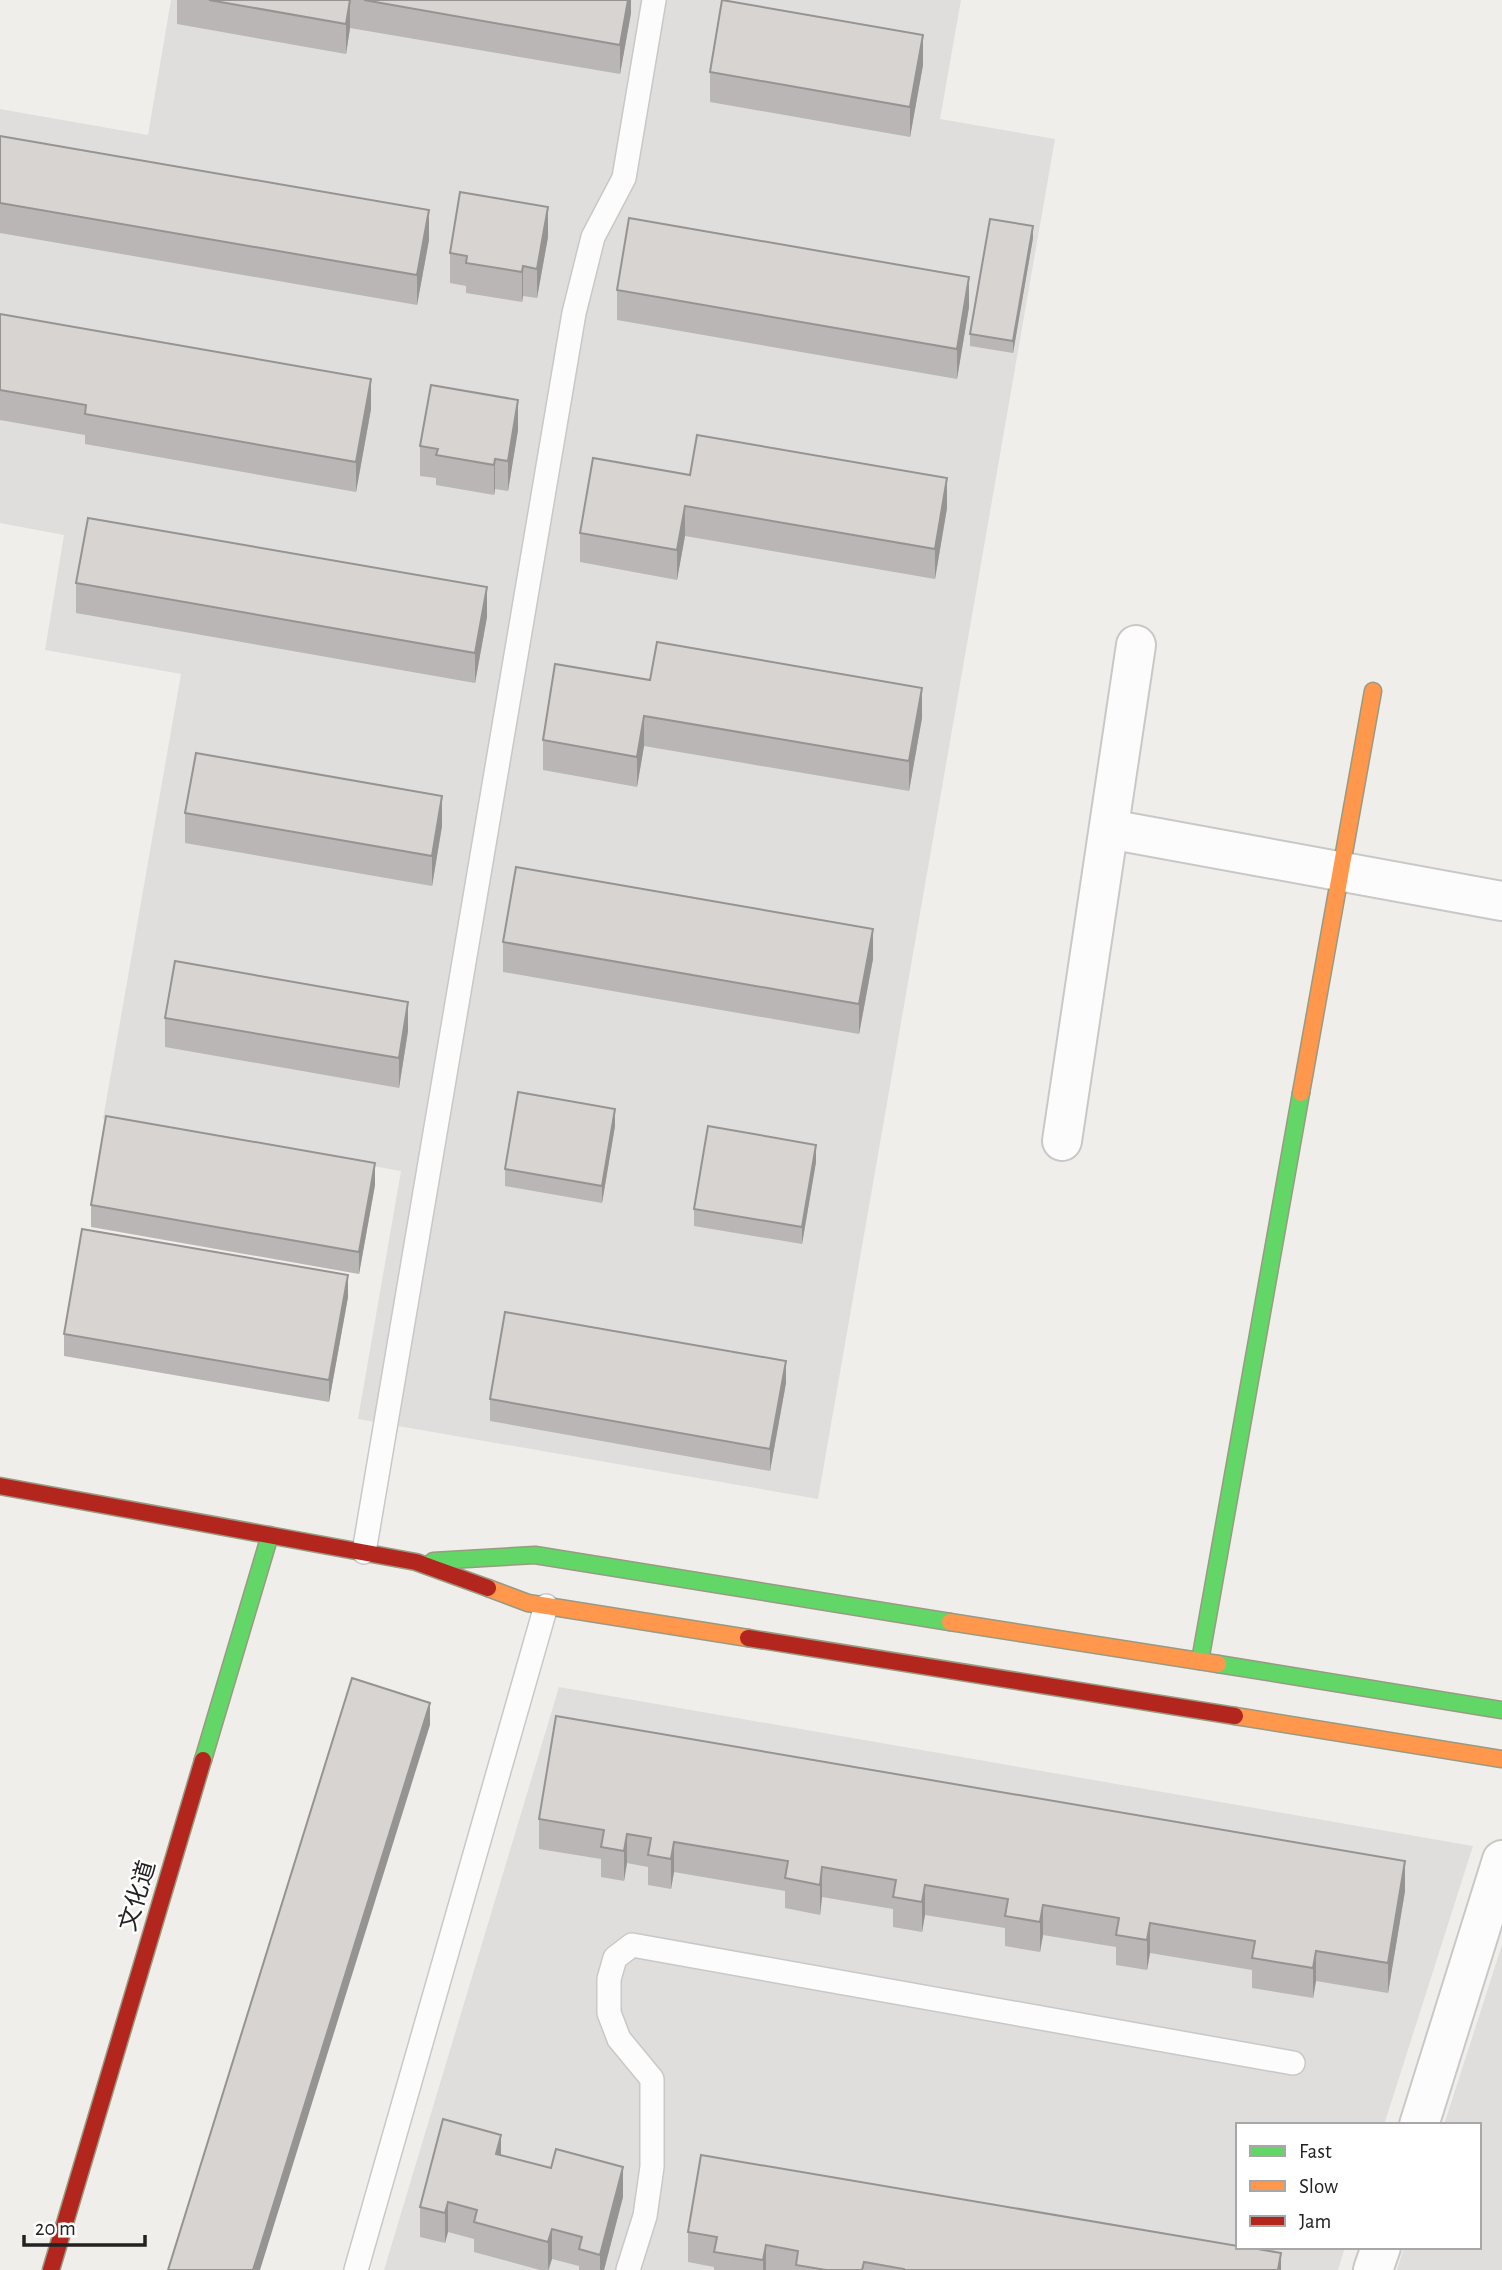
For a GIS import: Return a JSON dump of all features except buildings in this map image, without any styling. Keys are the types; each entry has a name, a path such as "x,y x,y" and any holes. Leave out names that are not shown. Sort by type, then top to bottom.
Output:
{"main road":[{"path":"1200,1661 1373,691"},
{"path":"0,1486 416,1562 528,1603 1502,1759"},
{"name":"文化道","path":"51,2270 270,1535"},
{"path":"416,1562 536,1555 1502,1710"}],"street":[{"path":"1062,1141 1136,645"},
{"path":"1109,829 1502,901"},
{"path":"1420,2123 1502,1860"},
{"path":"1374,2270 1380,2249"}],"lane":[{"path":"364,1552 574,313 593,237 624,178 654,0"},
{"path":"356,2270 546,1606"},
{"path":"628,2270 645,2216 652,2167 652,2079 619,2039 609,2013 609,1979 615,1958 632,1945 1293,2063"}],"shaded area":[{"path":"171,0 961,0 940,119 1055,139 818,1499 358,1419 401,1171 103,1119 181,674 45,650 64,535 0,523 0,109 148,135"},
{"path":"559,1687 1473,1846 1385,2123 1236,2123 1236,2249 1344,2249 1338,2270 384,2270"},
{"path":"1502,1945 1502,2270 1397,2270 1403,2249 1481,2249 1481,2123 1445,2123"}],"traffic: fast":[{"path":"1200,1661 1301,1093"},
{"path":"203,1760 270,1535"},
{"path":"433,1561 535,1555 950,1622"},
{"path":"1218,1664 1502,1710"}],"traffic: slow":[{"path":"1301,1093 1373,691"},
{"path":"488,1588 528,1603 748,1638"},
{"path":"950,1622 1218,1664"},
{"path":"1235,1716 1502,1759"}],"traffic: jam":[{"path":"0,1486 416,1562 488,1588"},
{"path":"748,1638 1235,1716"},
{"path":"51,2270 203,1760"}]}
